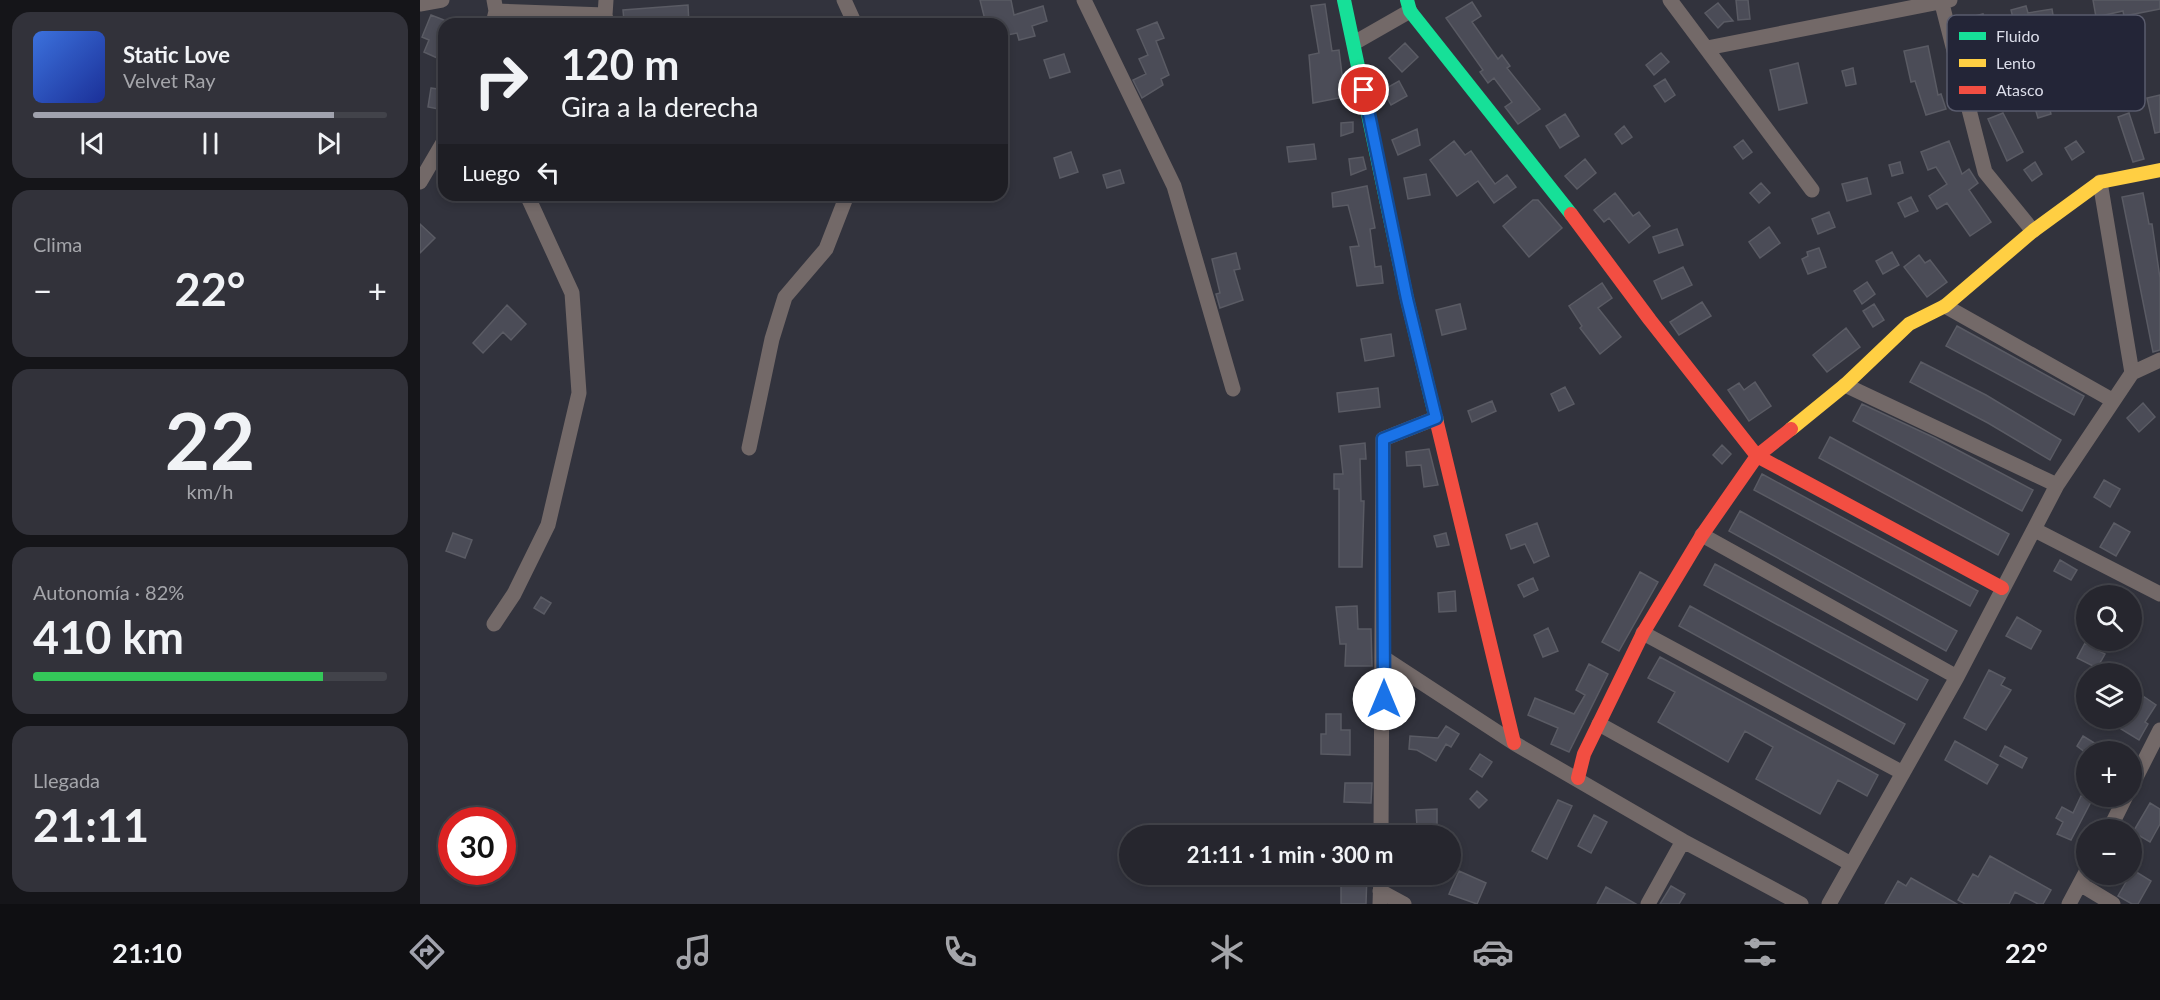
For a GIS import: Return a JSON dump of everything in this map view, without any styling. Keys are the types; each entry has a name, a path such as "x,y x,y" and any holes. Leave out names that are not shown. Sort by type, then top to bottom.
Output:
{"street":[{"path":"420,4 442,0"},
{"path":"844,0 852,18"},
{"path":"1084,0 1174,186 1233,389"},
{"path":"1344,0 1407,299 1514,743"},
{"path":"1670,0 1812,190"},
{"path":"1707,48 1944,1"},
{"path":"1354,43 1409,6 1544,177 1650,320 1757,456 2002,588"},
{"path":"494,12 606,13"},
{"path":"1970,111 1985,172 2033,231"},
{"path":"420,182 438,151"},
{"path":"1578,778 1584,754 1643,633 1702,535 1757,456 1845,385 1910,324 1945,306 2033,231 2100,182 2160,170"},
{"path":"2100,182 2132,373"},
{"path":"494,624 514,594 549,525 579,393 572,293 530,201"},
{"path":"749,448 772,339 785,297 826,249 845,201"},
{"path":"1945,306 2112,400"},
{"path":"1829,904 1957,677 2057,485 2132,373 2160,360"},
{"path":"1845,385 2057,485"},
{"path":"1381,825 1384,658 1383,439 1436,418"},
{"path":"2035,530 2160,594"},
{"path":"1702,535 1957,677"},
{"path":"1643,633 1903,773"},
{"path":"1384,658 1514,743 1578,778 1683,841 1801,904"},
{"path":"1599,724 1851,864"},
{"path":"2142,765 2160,730"},
{"path":"1648,904 1683,841"},
{"path":"2069,904 2079,885"},
{"path":"2091,885 2113,904"},
{"path":"1380,898 1404,904"}],"building":[{"path":"980,0 1011,0 1014,15 1043,6 1047,21 1032,26 1035,36 1019,40 1017,33 1008,35 1008,18 984,18"},
{"path":"1736,0 1748,0 1750,19 1738,20"},
{"path":"2093,0 2160,0 2160,9 2129,15 2124,15 2123,11 2096,15"},
{"path":"1472,2 1481,16 1472,22 1498,59 1502,55 1510,66 1507,68 1540,109 1518,124 1505,107 1512,102 1494,78 1488,83 1480,72 1483,70 1446,18"},
{"path":"1718,3 1733,21 1724,22 1718,28 1705,13"},
{"path":"1325,4 1332,51 1339,50 1343,82 1346,82 1349,96 1313,103 1309,55 1319,53 1311,6"},
{"path":"688,5 689,18 624,18 623,10"},
{"path":"2026,6 2028,13 2052,9 2053,15 2012,15 2011,10"},
{"path":"431,15 439,18 438,58 424,52 429,40 422,37"},
{"path":"1157,22 1164,38 1156,41 1169,75 1161,79 1163,85 1142,98 1133,80 1146,74 1139,59 1148,55 1137,30"},
{"path":"1405,43 1418,57 1402,72 1389,58"},
{"path":"1928,46 1938,95 1941,94 1946,109 1926,115 1915,81 1911,82 1904,51"},
{"path":"1661,53 1669,62 1654,75 1646,65"},
{"path":"1064,54 1070,72 1050,78 1044,60"},
{"path":"1798,63 1807,103 1779,110 1770,70"},
{"path":"1853,68 1856,84 1846,86 1842,71"},
{"path":"1665,79 1675,95 1665,102 1654,86"},
{"path":"1399,81 1407,96 1391,105 1383,90"},
{"path":"431,88 438,89 438,109 428,107"},
{"path":"2160,95 2160,132 2155,133 2147,98"},
{"path":"2036,111 2050,111 2051,114 2038,118"},
{"path":"2003,113 2023,152 2007,161 1988,119"},
{"path":"2129,113 2144,159 2133,162 2118,117"},
{"path":"1565,114 1579,136 1560,148 1546,126"},
{"path":"1353,122 1353,132 1341,136 1341,123"},
{"path":"1624,126 1632,137 1622,144 1615,134"},
{"path":"1417,129 1420,145 1398,155 1392,140"},
{"path":"1743,140 1752,152 1743,159 1734,147"},
{"path":"1454,141 1465,155 1471,151 1495,184 1507,175 1516,187 1494,203 1478,181 1457,196 1430,160"},
{"path":"1949,141 1962,174 1969,169 1978,183 1969,190 1991,222 1970,236 1947,203 1937,209 1929,196 1947,184 1936,167 1928,170 1921,152"},
{"path":"2076,141 2084,152 2072,160 2065,148"},
{"path":"1314,144 1316,159 1289,162 1287,147"},
{"path":"1071,152 1078,172 1060,178 1054,158"},
{"path":"1363,157 1366,169 1351,175 1349,159"},
{"path":"1585,159 1596,173 1577,189 1565,176"},
{"path":"1900,162 1903,173 1892,176 1889,165"},
{"path":"2035,162 2042,174 2032,181 2024,170"},
{"path":"1120,170 1124,183 1107,188 1103,175"},
{"path":"1426,174 1430,195 1408,199 1404,178"},
{"path":"1867,178 1871,194 1847,201 1842,184"},
{"path":"1761,183 1770,193 1759,203 1750,193"},
{"path":"1367,186 1375,228 1370,229 1375,267 1381,266 1383,283 1357,286 1350,247 1359,246 1348,205 1333,207 1332,193"},
{"path":"1615,193 1633,216 1639,212 1650,226 1629,243 1609,218 1604,222 1594,210"},
{"path":"2143,193 2149,224 2152,224 2160,278 2160,350 2153,352 2122,197"},
{"path":"1911,197 1918,211 1905,217 1898,203"},
{"path":"1533,200 1538,200 1562,228 1529,257 1503,226"},
{"path":"1829,212 1835,227 1818,234 1812,219"},
{"path":"420,224 435,238 420,253"},
{"path":"1769,227 1780,243 1760,258 1749,242"},
{"path":"1677,229 1683,245 1659,253 1653,237"},
{"path":"1819,248 1826,267 1808,274 1802,259 1808,256 1807,252"},
{"path":"1892,252 1899,265 1883,274 1876,261"},
{"path":"1236,253 1240,269 1234,270 1243,300 1220,308 1216,294 1220,293 1212,259"},
{"path":"1919,255 1925,263 1930,260 1947,282 1927,297 1904,267"},
{"path":"1683,267 1692,285 1662,299 1654,281"},
{"path":"1867,282 1875,294 1862,304 1854,291"},
{"path":"1602,283 1612,298 1598,308 1621,337 1600,354 1580,328 1582,326 1569,306"},
{"path":"1702,302 1711,316 1679,335 1670,322"},
{"path":"1460,304 1466,329 1442,335 1436,310"},
{"path":"1874,304 1884,320 1873,327 1863,311"},
{"path":"507,305 526,324 511,340 503,332 483,353 473,343"},
{"path":"1957,326 2084,396 2074,415 1946,346"},
{"path":"1846,328 1860,347 1827,372 1813,355"},
{"path":"1391,334 1394,356 1365,361 1361,339"},
{"path":"1921,362 1986,395 2061,440 2050,460 1988,423 1910,382"},
{"path":"1755,382 1771,406 1749,421 1728,390 1739,383 1744,390"},
{"path":"1565,387 1574,404 1559,411 1551,394"},
{"path":"1378,388 1380,407 1339,412 1337,393"},
{"path":"1492,401 1496,411 1472,422 1468,411"},
{"path":"2143,403 2155,417 2139,432 2127,418"},
{"path":"1862,404 1935,438 2033,490 2022,511 1853,421"},
{"path":"1830,437 2009,534 1998,555 1819,458"},
{"path":"1365,443 1366,459 1360,459 1361,501 1364,501 1362,567 1339,567 1339,489 1334,489 1334,474 1343,474 1340,446"},
{"path":"1722,445 1731,454 1722,464 1713,455"},
{"path":"1429,449 1438,485 1424,487 1421,465 1407,466 1406,452"},
{"path":"1762,474 1978,591 1970,606 1754,490"},
{"path":"2104,480 2120,489 2110,507 2094,497"},
{"path":"1740,511 1957,631 1946,651 1729,531"},
{"path":"1537,523 1549,556 1534,563 1525,544 1511,549 1506,535"},
{"path":"2114,523 2130,532 2116,556 2100,547"},
{"path":"453,533 472,540 465,558 446,551"},
{"path":"1446,533 1449,545 1437,547 1434,536"},
{"path":"2060,560 2077,570 2071,580 2054,571"},
{"path":"1715,564 1928,680 1917,700 1704,585"},
{"path":"1640,572 1658,582 1619,651 1602,642"},
{"path":"1533,578 1538,590 1524,597 1518,585"},
{"path":"1455,591 1456,611 1439,612 1438,593"},
{"path":"541,597 551,603 544,614 534,608"},
{"path":"1357,606 1358,629 1371,629 1372,666 1345,666 1346,644 1340,644 1336,607"},
{"path":"1690,606 1905,724 1894,744 1679,626"},
{"path":"2017,617 2041,631 2031,649 2006,636"},
{"path":"1548,628 1558,651 1543,657 1534,635"},
{"path":"2081,651 2100,651 2105,654 2100,663 2087,663 2077,658"},
{"path":"1660,657 1878,775 1867,796 1838,780 1820,814 1756,779 1773,747 1745,731 1728,762 1658,722 1675,692 1648,678"},
{"path":"1589,664 1608,674 1569,752 1551,744 1558,728 1528,715 1535,698 1574,714 1585,695 1576,690"},
{"path":"1989,670 2005,678 2001,685 2011,690 1986,730 1964,718"},
{"path":"1358,687 1370,688 1369,702 1356,701"},
{"path":"2143,696 2156,705 2145,722 2148,724 2139,740 2121,729 2142,729"},
{"path":"1326,714 1341,714 1341,730 1350,730 1350,755 1321,754 1321,734 1326,734"},
{"path":"1446,726 1459,734 1451,747 1446,744 1436,761 1417,750 1409,749 1410,736 1438,738"},
{"path":"2083,736 2091,741 2080,741"},
{"path":"1955,741 1998,765 1987,784 1945,760"},
{"path":"2005,746 2027,758 2022,768 2000,756"},
{"path":"1480,754 1492,762 1482,777 1470,769"},
{"path":"1345,783 1372,783 1371,803 1344,802"},
{"path":"1477,791 1487,800 1479,808 1470,799"},
{"path":"1558,800 1572,806 1547,859 1532,851"},
{"path":"2150,803 2160,809 2160,824 2150,842 2142,837 2141,819"},
{"path":"2062,807 2073,813 2076,807 2088,807 2082,819 2076,819 2076,830 2071,840 2057,834 2063,822 2056,818"},
{"path":"1437,809 1437,825 1417,825 1416,810"},
{"path":"1594,815 1607,822 1591,853 1578,846"},
{"path":"1990,856 2051,890 2043,904 2038,904 2015,892 2009,904 1965,904 1958,900 1973,874 1978,877"},
{"path":"1461,872 1486,883 1477,904 1449,894 1453,885 1461,885"},
{"path":"2142,876 2151,881 2138,904 2132,904 2118,896 2124,885 2142,885"},
{"path":"1911,878 1957,904 1885,904 1898,881 1906,886"},
{"path":"1341,885 1367,885 1366,904 1341,904"},
{"path":"1671,886 1685,894 1679,904 1660,904"},
{"path":"1606,887 1636,904 1597,904"}],"traffic: fast":[{"path":"1344,0 1407,299 1437,423"},
{"path":"1407,0 1410,11 1571,214"}],"traffic: slow":[{"path":"1791,429 1845,385 1909,324 1945,306 2033,231 2100,182 2160,170"}],"traffic: jam":[{"path":"1571,214 1650,320 1757,456 2002,588"},
{"path":"1437,423 1514,743"},
{"path":"1578,778 1584,754 1643,633 1702,535 1757,456 1791,429"}],"route":[{"path":"1364,90 1407,299 1436,418 1383,439 1384,699"}]}
